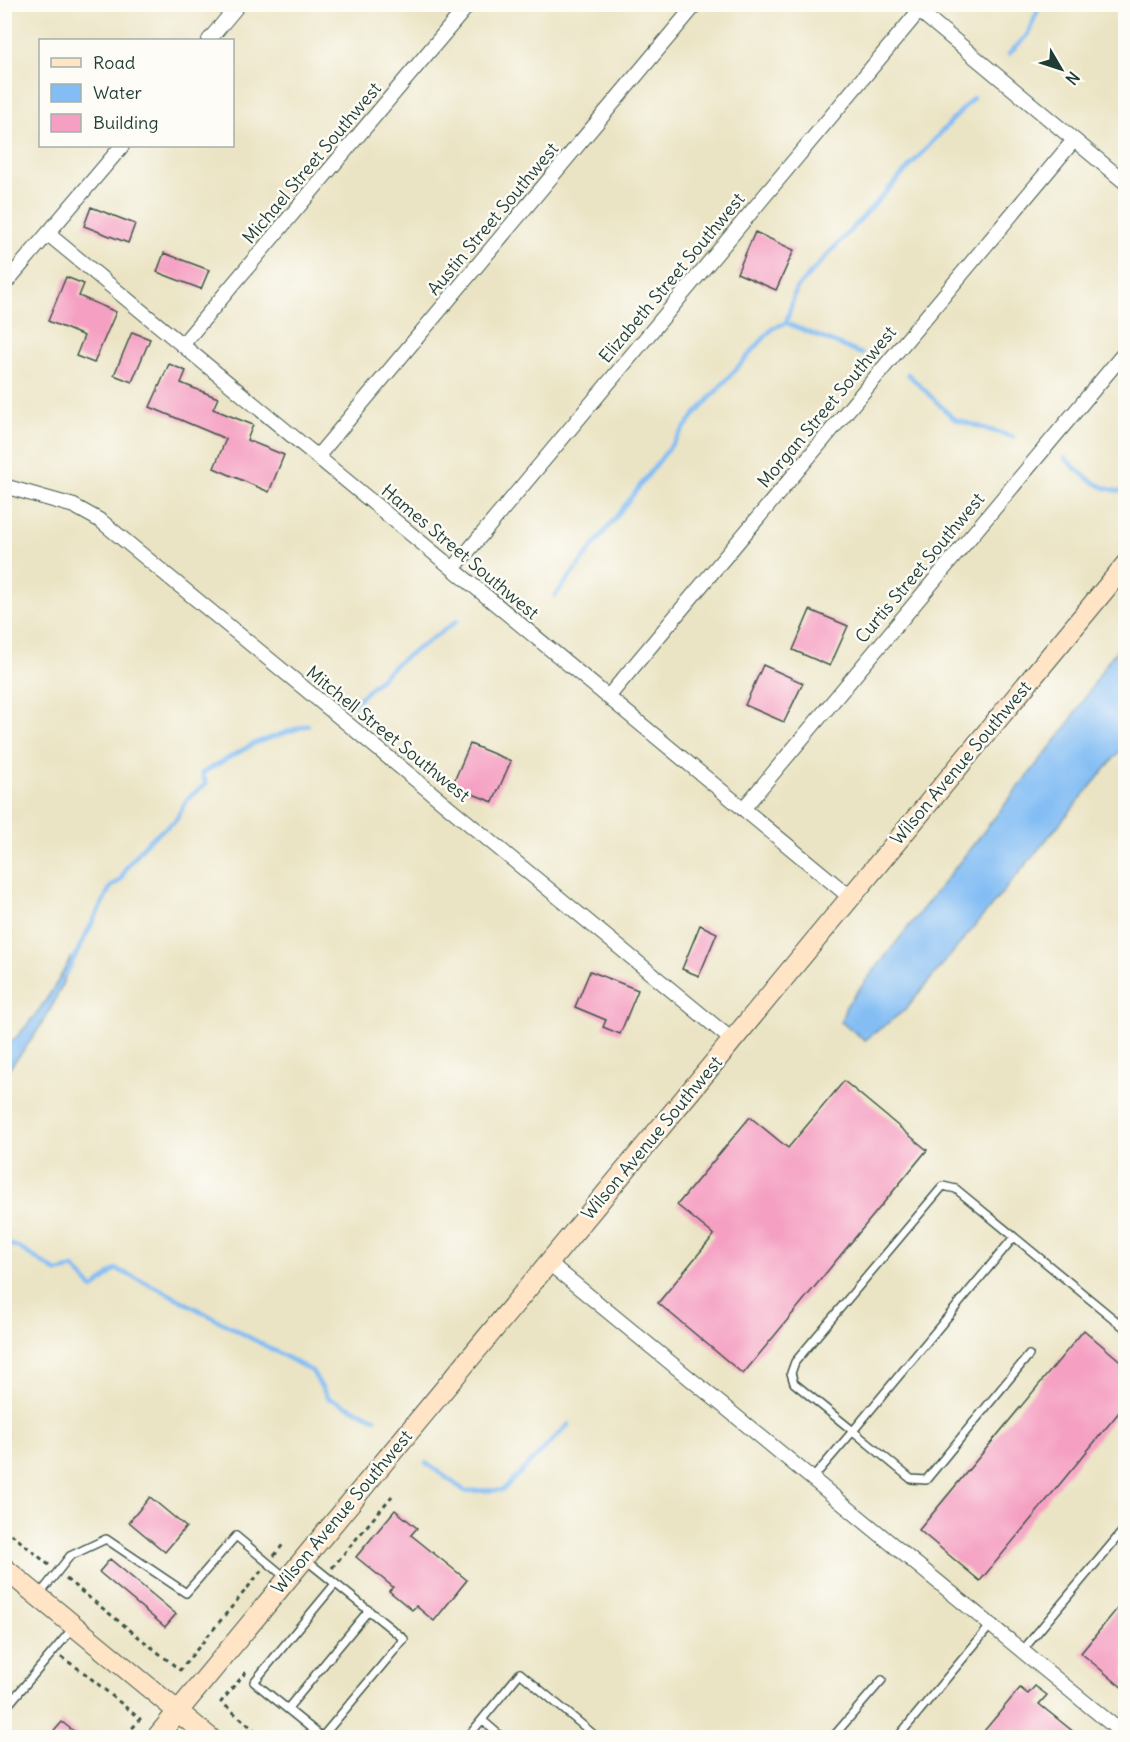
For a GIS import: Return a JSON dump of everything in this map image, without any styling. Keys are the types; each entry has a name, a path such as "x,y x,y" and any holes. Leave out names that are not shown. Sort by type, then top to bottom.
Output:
{"street":[{"path":"210,39 239,4"},
{"name":"Michael Street Southwest","path":"182,345 469,4"},
{"name":"Austin Street Southwest","path":"317,457 696,4"},
{"path":"915,8 1125,183"},
{"name":"Elizabeth Street Southwest","path":"453,569 915,8"},
{"name":"Morgan Street Southwest","path":"608,697 1074,140"},
{"path":"4,285 121,147"},
{"name":"Hames Street Southwest","path":"48,234 850,897"},
{"name":"Curtis Street Southwest","path":"743,809 1125,351"},
{"name":"Mitchell Street Southwest","path":"4,486 74,506 101,521 732,1040"},
{"name":"Wilson Avenue Southwest","path":"156,1737 1125,564"},
{"path":"549,1263 1125,1736"},
{"path":"4,1568 210,1737"}],"lane":[{"path":"1029,1354 926,1480 911,1479 794,1383 791,1373 795,1362 932,1196 943,1186 956,1190 1125,1329"},
{"path":"812,1479 1014,1237"},
{"path":"1022,1651 1125,1527"},
{"path":"38,1596 70,1556 106,1539 186,1593 236,1536 287,1579"},
{"path":"304,1558 404,1639 322,1737 255,1682 335,1584"},
{"path":"288,1708 369,1610"},
{"path":"4,1710 75,1626"},
{"path":"897,1737 990,1626"},
{"path":"467,1737 520,1673 598,1737"},
{"path":"832,1737 882,1680"},
{"path":"482,1720 503,1737"}],"path":[{"path":"4,1528 180,1670 284,1543"},
{"path":"53,1652 82,1671 140,1719 124,1737"},
{"path":"221,1702 264,1737"}],"water":[{"path":"1125,640 1125,745 905,1010 865,1040 841,1022 846,1006 1067,726 1108,661"},
{"path":"71,957 60,989 45,1019 5,1073 5,1048 25,1028 42,1005"}],"building":[{"path":"91,207 135,224 128,243 84,226"},
{"path":"755,232 794,250 776,290 737,273"},
{"path":"164,253 209,270 201,289 157,272"},
{"path":"66,277 84,284 79,296 116,312 94,363 76,356 84,336 48,321"},
{"path":"132,332 150,339 132,382 114,375"},
{"path":"169,364 186,371 181,383 218,398 213,409 253,425 247,440 284,455 269,492 214,468 226,439 150,407"},
{"path":"810,610 848,626 830,666 793,650"},
{"path":"763,665 803,683 784,722 745,705"},
{"path":"470,744 511,761 493,802 452,786"},
{"path":"700,925 717,933 699,976 682,969"},
{"path":"590,971 638,990 620,1034 603,1027 606,1020 575,1007"},
{"path":"844,1081 927,1150 743,1374 658,1303 714,1235 677,1205 750,1117 788,1148"},
{"path":"1084,1330 1125,1365 1125,1405 980,1581 919,1530"},
{"path":"150,1497 186,1527 165,1552 129,1522"},
{"path":"395,1510 417,1528 411,1535 467,1580 434,1621 416,1606 412,1610 389,1591 393,1587 356,1557"},
{"path":"110,1559 176,1614 165,1627 99,1572"},
{"path":"1125,1599 1125,1690 1081,1653"},
{"path":"1035,1686 1047,1695 1039,1704 1080,1737 979,1737 1020,1688 1028,1694"},
{"path":"62,1722 81,1737 49,1737"}],"waterway":[{"path":"1009,54 1028,34 1040,5"},
{"path":"786,323 796,289 973,98"},
{"path":"555,596 693,417 773,328 786,323 862,354"},
{"path":"908,374 954,419 1013,437"},
{"path":"1065,458 1077,470 1100,486 1126,491"},
{"path":"353,704 397,663 457,621"},
{"path":"66,974 110,888 121,879 126,868 148,841 176,820 188,798 206,784 202,773 255,743 308,725"},
{"path":"4,1243 18,1247 57,1272 74,1268 93,1289 116,1269 160,1289 312,1371 328,1398 375,1418"},
{"path":"426,1463 465,1491 503,1490 569,1424"}]}
